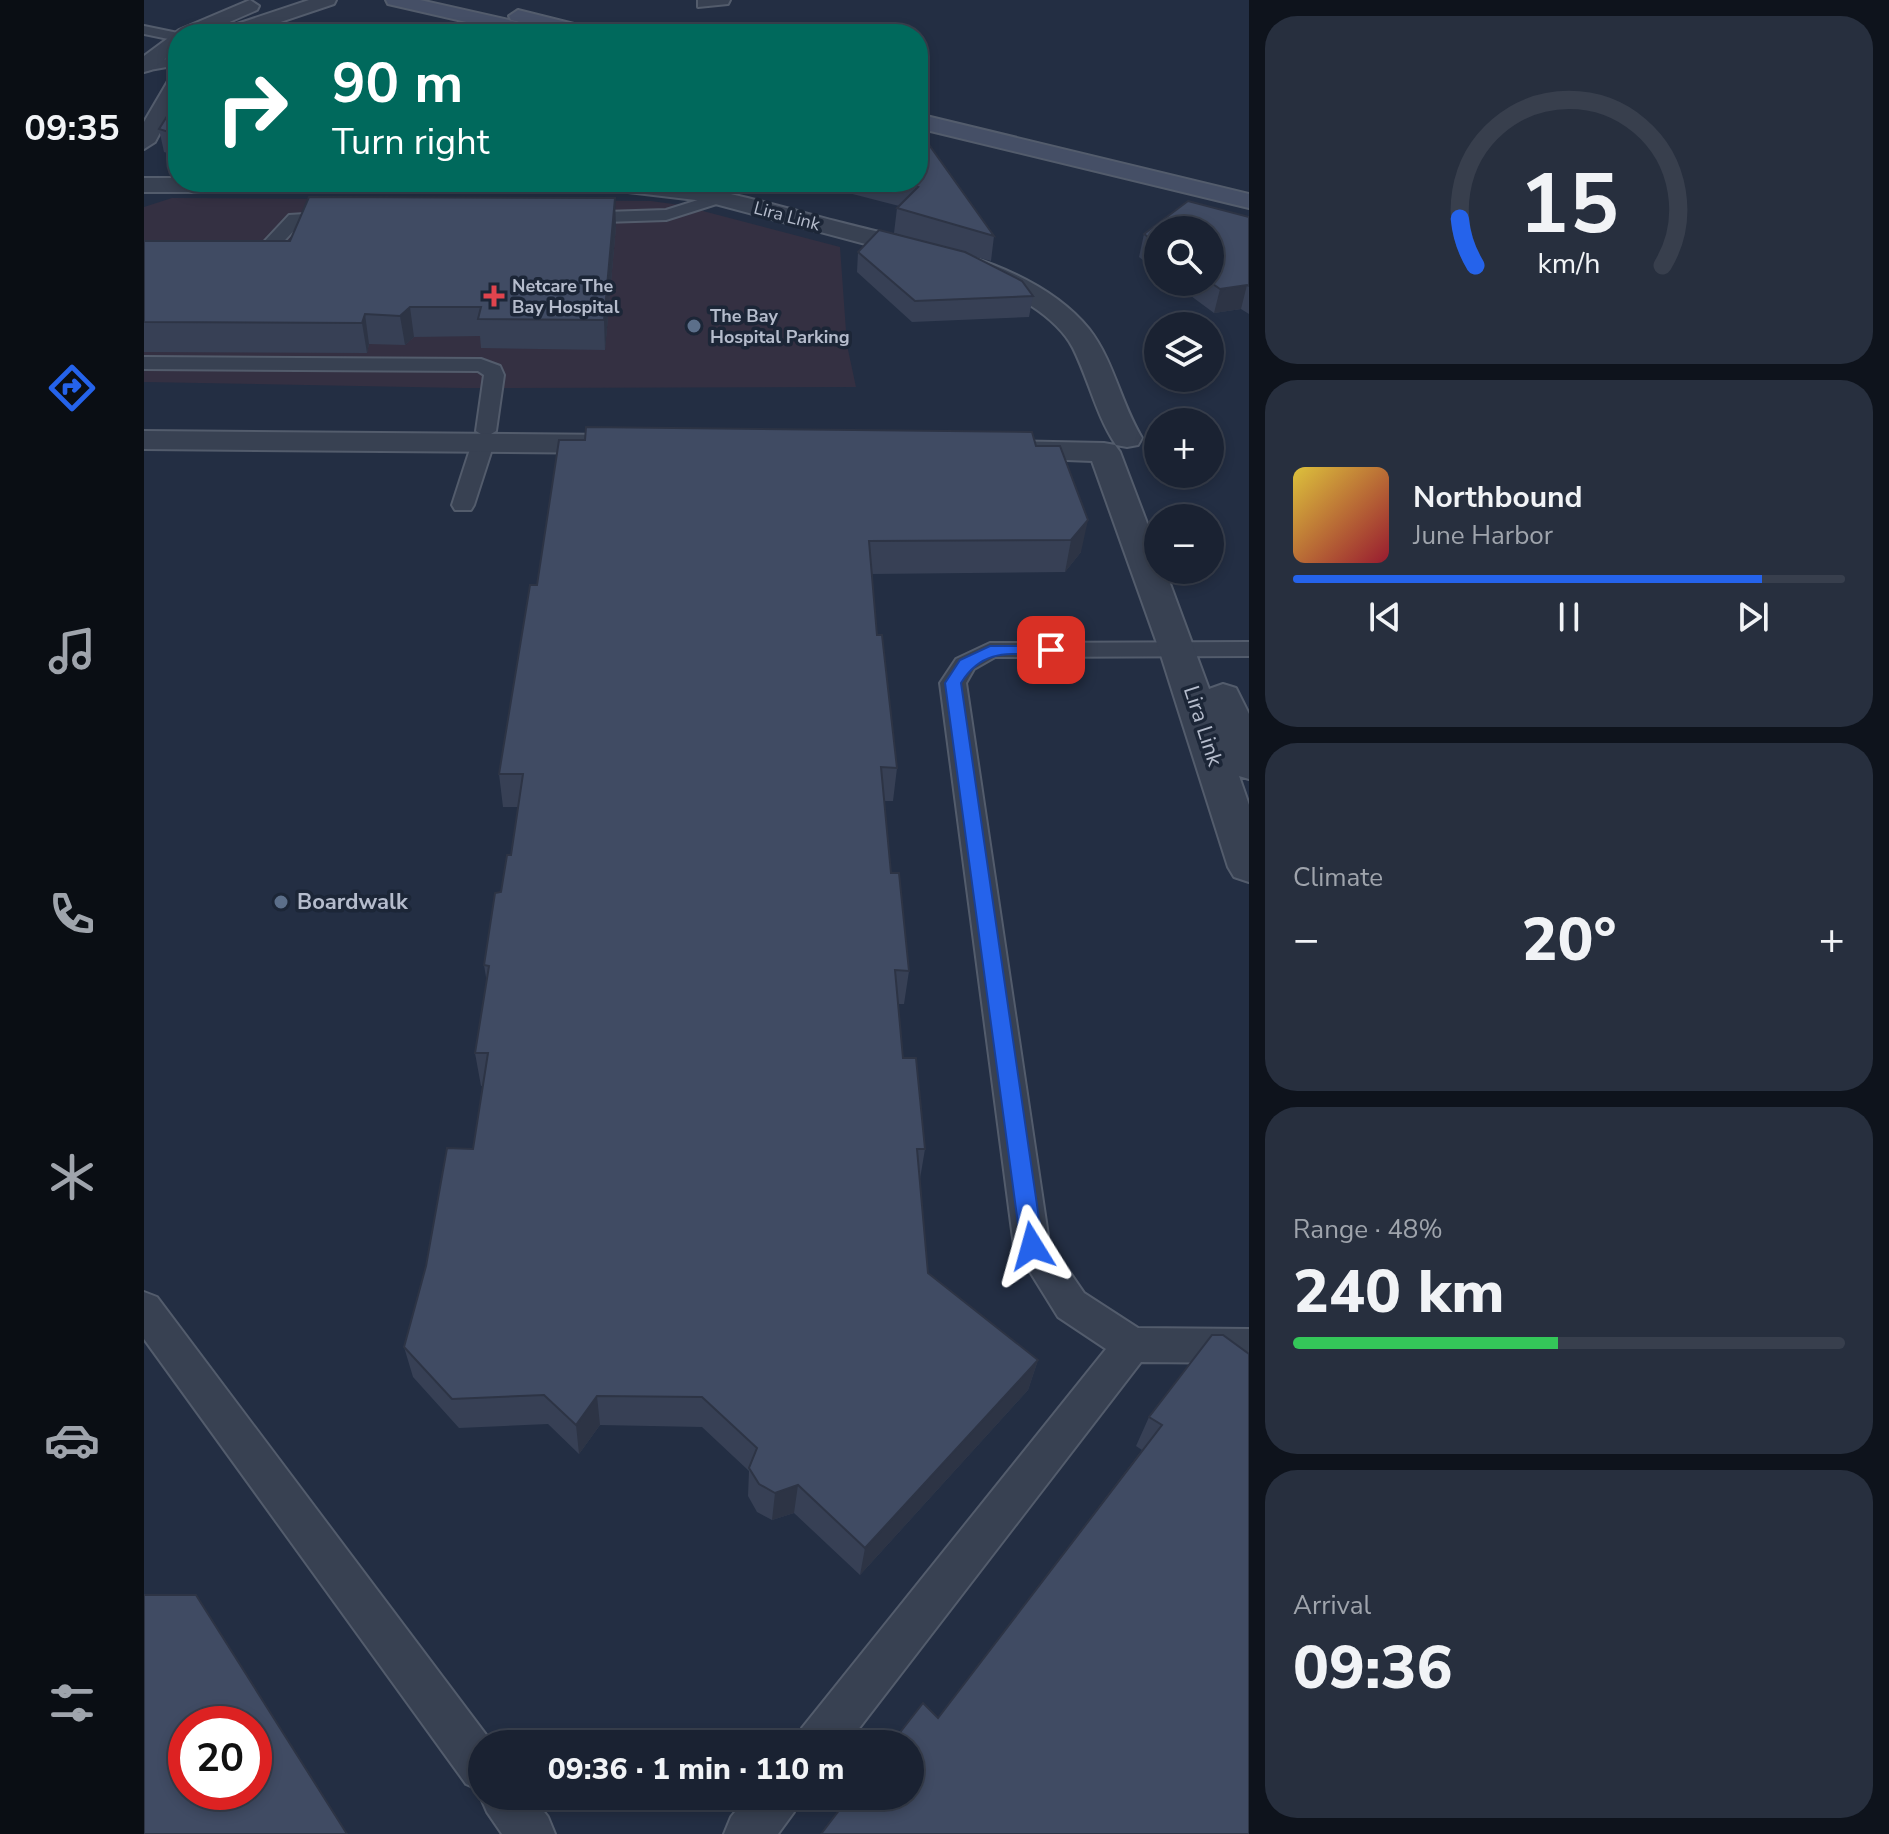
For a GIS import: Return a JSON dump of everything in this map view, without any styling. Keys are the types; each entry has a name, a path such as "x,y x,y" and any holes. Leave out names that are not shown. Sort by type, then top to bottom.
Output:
{"street":[{"path":"210,24 268,0"},
{"path":"256,24 327,0"},
{"path":"395,0 501,24"},
{"path":"449,0 549,24"},
{"path":"144,67 168,47"},
{"path":"144,142 168,98"},
{"path":"928,114 1249,190"},
{"path":"928,123 1249,201"},
{"path":"1209,180 1249,181"},
{"name":"Lira Link","path":"144,185 168,185"},
{"name":"Lira Link","path":"695,192 972,265 999,277 1051,312 1085,344 1115,439 1191,649 1249,766"},
{"path":"144,430 640,439"},
{"path":"144,440 484,437"},
{"path":"987,445 1115,439"},
{"name":"Lira Link","path":"1115,439 1150,504"},
{"name":"Lira Link","path":"1179,584 1191,649 1249,867"}],"lane":[{"path":"144,30 168,36"},
{"path":"144,67 168,63"},
{"path":"557,218 668,216 691,212 720,198"},
{"path":"215,252 266,250 295,219 351,217"},
{"path":"144,363 481,365 493,370 484,437 463,505"},
{"path":"1249,649 990,650 965,664 953,683 1032,1246 1071,1305 1132,1345 1249,1346"},
{"path":"144,1309 468,1749"},
{"path":"829,1730 1132,1345"},
{"path":"513,1810 531,1834"},
{"path":"748,1834 767,1810"}],"shaded area":[{"name":"Netcare The Bay Hospital","path":"172,198 651,201 680,205 840,247 847,345 856,387 462,388 144,382 144,207"}],"building":[{"path":"168,115 168,132 159,129"},
{"path":"928,143 994,236 897,208 913,192 928,192"},
{"path":"309,197 615,198 604,320 478,319 481,307 410,307 400,316 365,314 362,323 144,322 144,241 290,241"},
{"path":"1188,201 1249,217 1249,286 1224,288 1224,216 1168,216"},
{"path":"879,230 965,252 1022,281 1033,296 915,301 858,252"},
{"path":"586,427 1032,432 1036,446 1060,446 1088,520 1071,540 869,541 877,635 882,635 897,768 881,767 891,873 899,873 909,971 895,970 903,1058 916,1058 925,1149 917,1149 928,1273 1038,1360 865,1548 798,1485 775,1493 759,1484 749,1468 757,1448 702,1397 597,1396 576,1425 544,1395 452,1399 404,1347 426,1266 447,1148 473,1149 488,1053 475,1053 489,966 484,965 495,893 501,892 507,855 511,855 523,774 499,774 530,585 537,585 559,440 585,440"},
{"path":"1212,1335 1223,1335 1249,1354 1249,1834 821,1834 839,1810 924,1810 924,1730 902,1730 923,1703 938,1718 1162,1425 1149,1417"},
{"path":"144,1595 196,1595 266,1706 168,1706 168,1810 272,1810 272,1715 347,1834 144,1834"}],"place":[{"name":"Netcare The Bay Hospital","path":"494,296"},
{"name":"The Bay Hospital Parking","path":"694,326"},
{"name":"Boardwalk","path":"281,902"}],"route":[{"path":"1032,1246 953,683 965,664 990,650 1051,650"}]}
